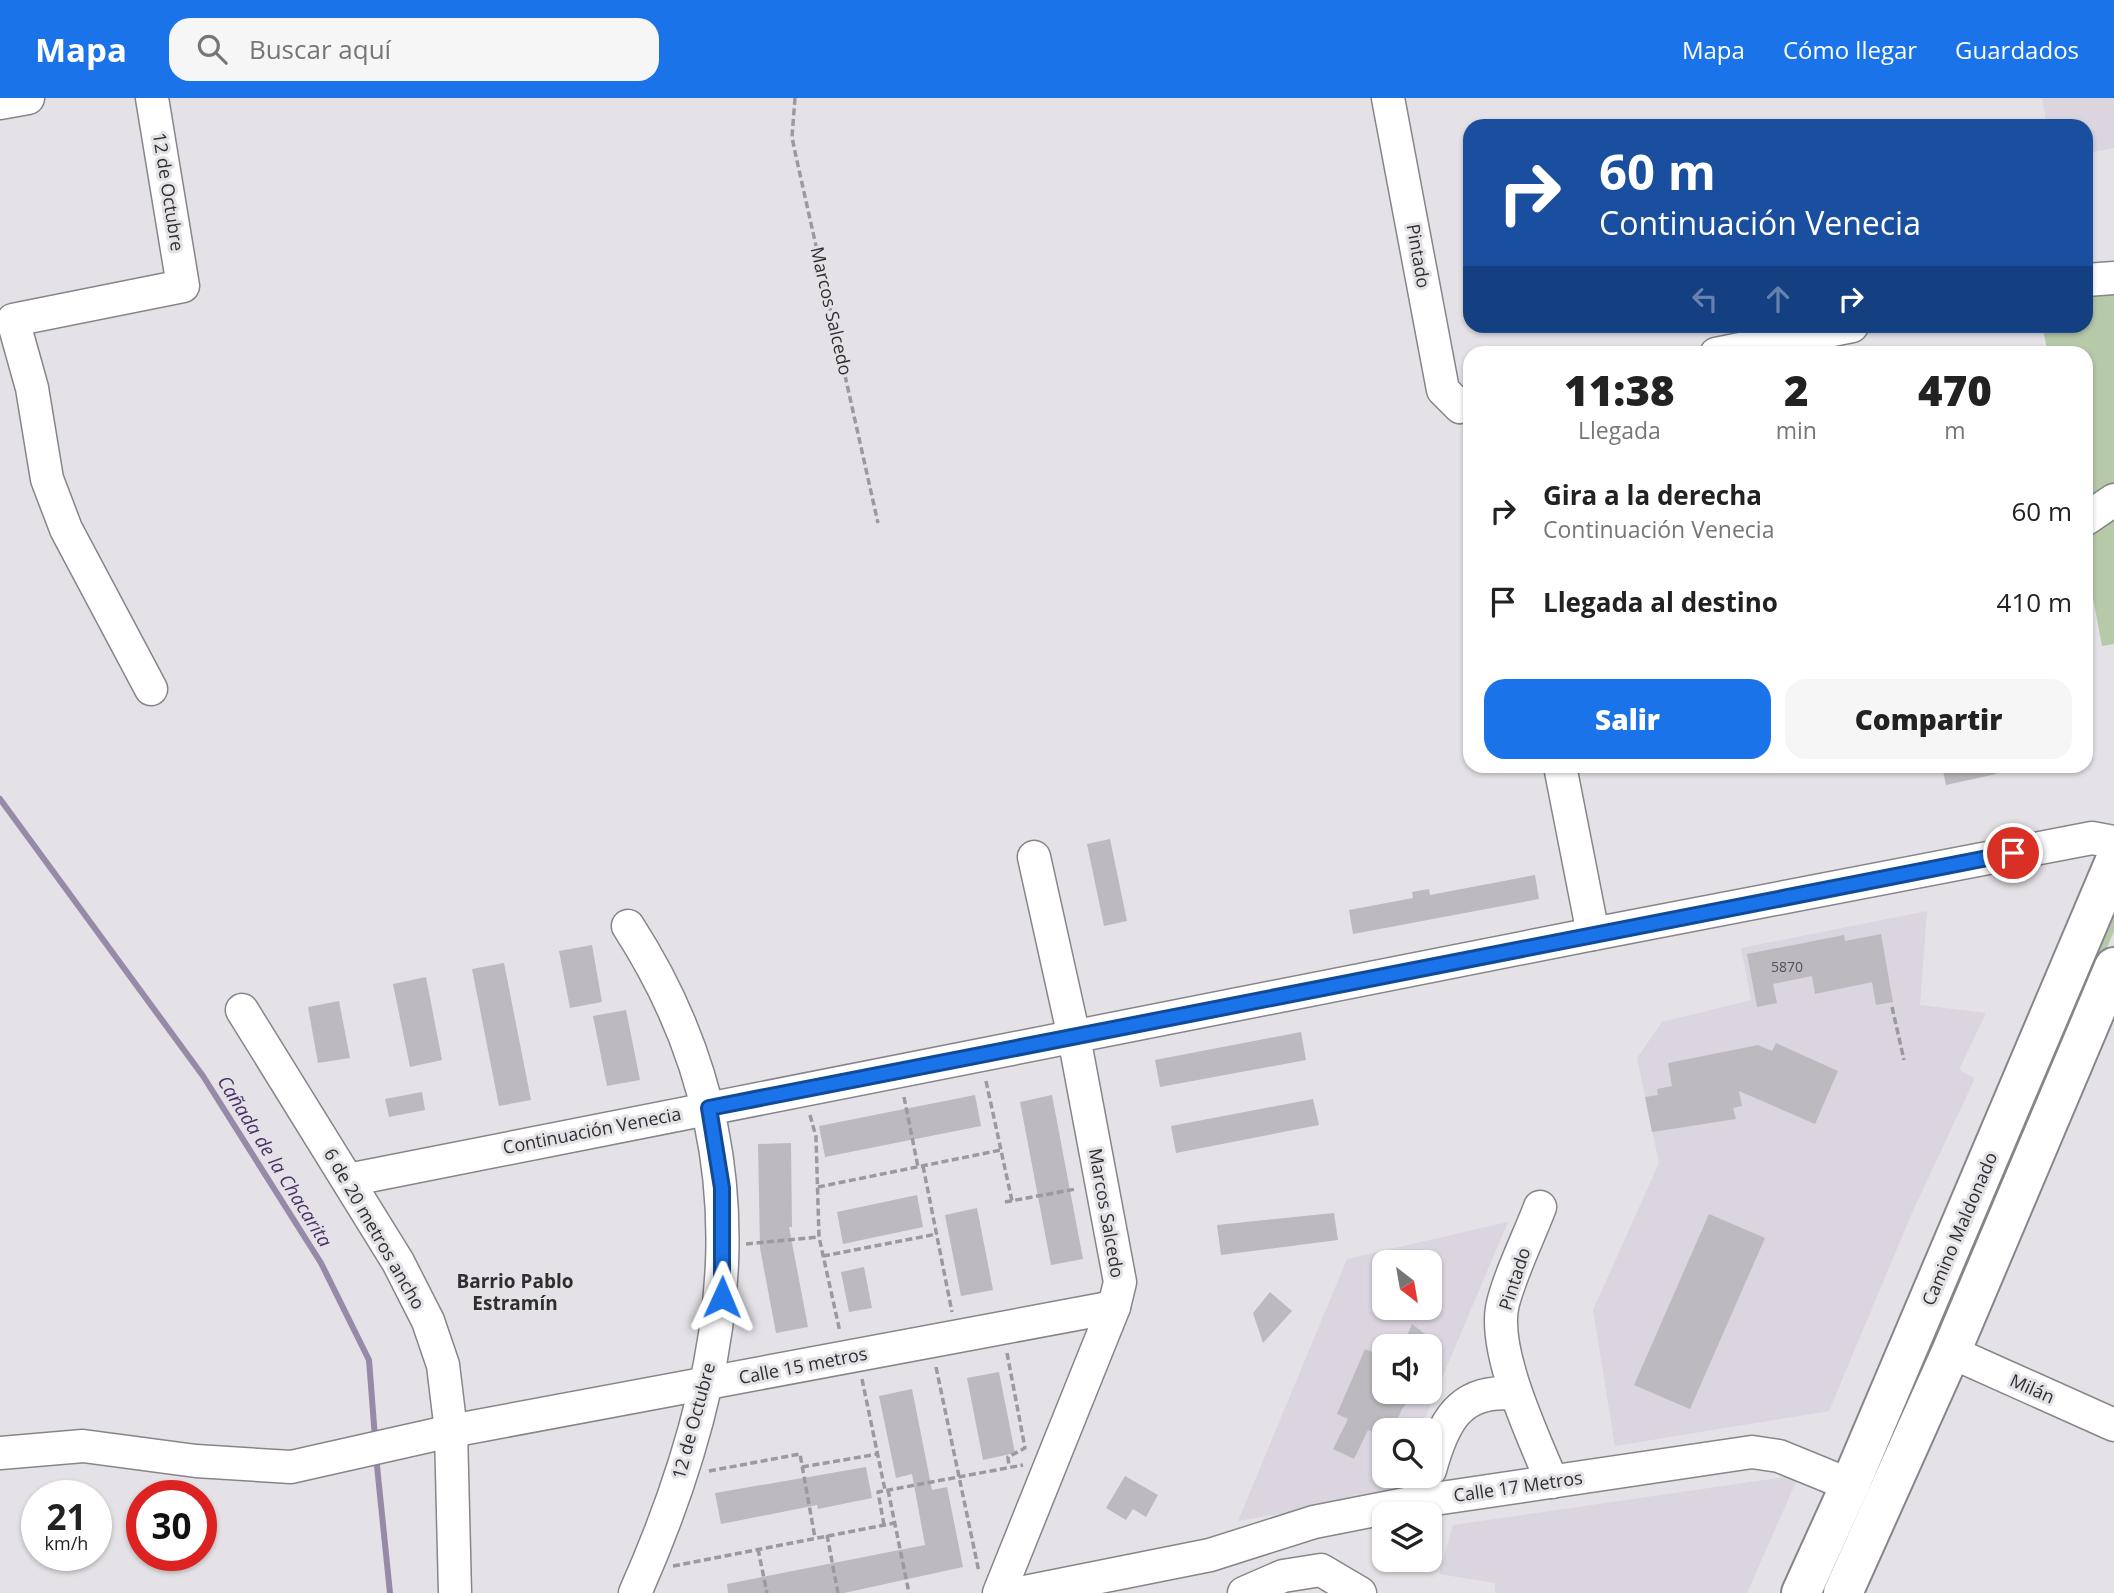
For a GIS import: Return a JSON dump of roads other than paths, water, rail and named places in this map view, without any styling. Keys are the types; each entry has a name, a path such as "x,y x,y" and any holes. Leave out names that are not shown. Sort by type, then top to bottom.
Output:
{"main road":[{"name":"Camino Maldonado","path":"1801,1593 1850,1485 2114,863"},
{"path":"1843,1593 1951,1352 2114,967"}],"street":[{"path":"0,103 28,98"},
{"name":"12 de Octubre","path":"151,689 66,529 47,479 32,388 13,320 183,286 152,98"},
{"name":"Pintado","path":"1388,98 1443,390 1463,404"},
{"path":"2093,280 2114,278"},
{"path":"1755,346 1818,333"},
{"path":"2093,514 2114,500"},
{"path":"1561,773 1593,934"},
{"name":"Continuación Venecia","path":"348,1180 2092,838 2114,842"},
{"name":"Marcos Salcedo","path":"990,1587 1052,1459 1114,1307 1120,1282 1074,1037 1034,857"},
{"name":"12 de Octubre","path":"628,926 652,962 709,1108 722,1188 722,1297 706,1385 679,1476 640,1582"},
{"name":"6 de 20 metros ancho","path":"242,1010 398,1262 428,1321 443,1365 451,1431 455,1593"},
{"name":"Pintado","path":"1540,1207 1502,1308 1505,1348 1516,1394 1552,1482"},
{"name":"Calle 15 metros","path":"0,1453 83,1446 196,1461 291,1467 451,1431 1114,1307"},
{"name":"Milán","path":"1951,1352 2114,1425"},
{"path":"1442,1435 1457,1408 1488,1393 1516,1394"},
{"name":"Calle 17 Metros","path":"1442,1482 1552,1482 1752,1452 1779,1456 1850,1485"},
{"name":"Calle 17 Metros","path":"1020,1593 1210,1555 1410,1488"},
{"path":"1244,1593 1283,1576 1321,1570 1360,1593"}],"waterway":[{"name":"Cañada de la Chacarita","path":"0,799 203,1076 321,1263 369,1360 375,1438"},
{"name":"Cañada de la Chacarita","path":"376,1456 390,1593"}],"district":[{"name":"Barrio Pablo Estramín","path":"515,1292"}]}
